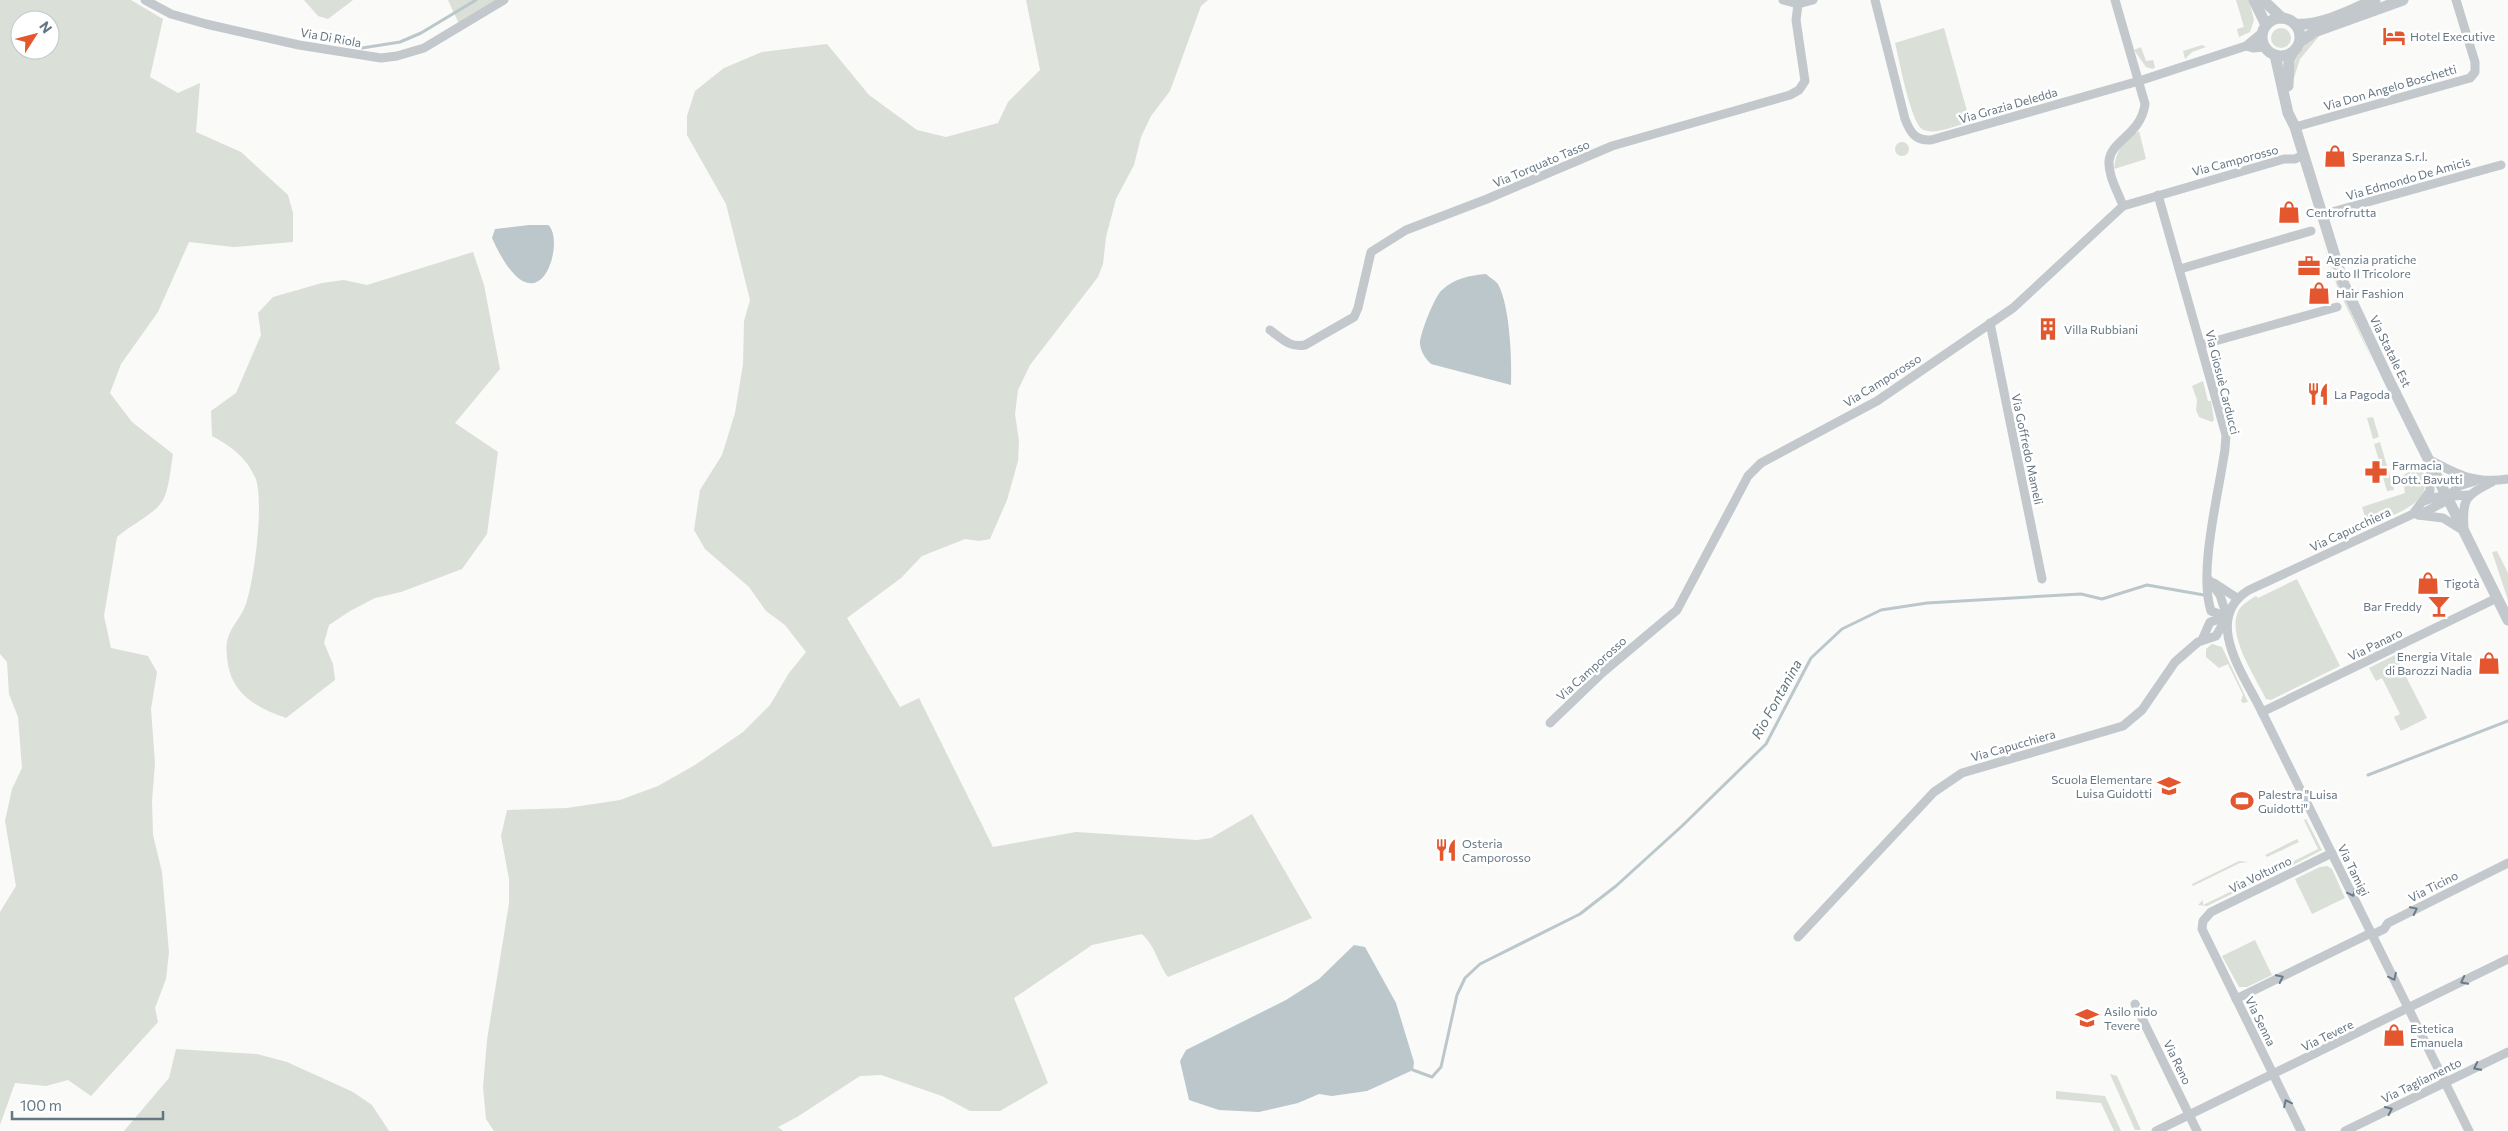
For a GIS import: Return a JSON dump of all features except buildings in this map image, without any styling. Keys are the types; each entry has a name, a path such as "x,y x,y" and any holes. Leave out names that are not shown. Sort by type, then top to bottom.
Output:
{"street":[{"name":"Via Di Riola","path":"145,0 170,14 206,24 308,46 381,58 397,56 424,48 504,0"},
{"path":"1783,0 1798,4 1813,0"},
{"name":"Via Grazia Deledda","path":"1875,0 1905,119 1912,134 1922,140 1931,140 2139,81 2246,46 2264,28"},
{"path":"2114,0 2145,104 2144,114 2137,127 2112,152 2109,160 2112,178 2123,206"},
{"path":"2254,0 2264,28 2264,47 2275,55 2284,56 2314,32 2403,0"},
{"path":"2263,0 2282,18 2295,24 2320,21 2376,0"},
{"name":"Via Don Angelo Boschetti","path":"2295,127 2470,78 2475,72 2475,62 2456,0"},
{"name":"Via Torquato Tasso","path":"1270,330 1288,344 1296,346 1305,345 1354,317 1358,308 1371,252 1406,230 1487,199 1612,146 1790,96 1799,90 1804,81 1796,20 1798,4"},
{"path":"2264,28 2273,20 2282,18"},
{"name":"Via Statale Est","path":"2295,24 2299,32 2296,47 2289,60 2287,80 2295,127 2343,282 2508,620"},
{"name":"Via Grazia Deledda","path":"2246,46 2253,48 2264,47"},
{"name":"Via Statale Est","path":"2275,55 2288,113 2295,127"},
{"name":"Via Camporosso","path":"1550,724 1602,673 1677,610 1754,469 1877,401 2013,308 2123,206 2284,158 2295,158 2304,155"},
{"name":"Via Edmondo De Amicis","path":"2321,215 2500,165"},
{"name":"Via Giosuè Carducci","path":"2158,195 2226,435 2207,557 2208,594 2218,602 2227,617"},
{"path":"2180,269 2311,231"},
{"path":"2201,345 2337,307"},
{"name":"Via Goffredo Mameli","path":"1990,323 2042,579"},
{"path":"2430,460 2464,478 2493,482 2508,480"},
{"name":"Via Capucchiera","path":"2416,515 2430,491 2430,460"},
{"name":"Via Capucchiera","path":"1798,937 1934,792 1970,770 2123,726 2142,710 2175,662 2202,640 2216,636 2237,598 2262,583 2442,503 2459,486 2477,480"},
{"path":"2424,500 2468,495 2493,482"},
{"path":"2464,531 2463,504 2468,495"},
{"path":"2416,515 2443,518 2464,531"},
{"path":"2208,580 2237,598"},
{"path":"2208,580 2220,595 2227,617"},
{"name":"Via Panaro","path":"2262,712 2498,598"},
{"name":"Via Tamigi","path":"2227,617 2226,627 2231,648 2469,1131"},
{"name":"Via Volturno","path":"2203,921 2211,912 2332,853"},
{"name":"Via Ticino","path":"2236,999 2384,929 2388,923 2508,863"},
{"name":"Via Senna","path":"2203,921 2202,929 2301,1131"},
{"name":"Via Tevere","path":"2156,1131 2508,959"},
{"name":"Via Reno","path":"2135,1004 2198,1131"},
{"name":"Via Tagliamento","path":"2345,1131 2508,1052"}],"shaded area":[{"path":"0,0 131,0 163,19 150,77 178,93 200,83 196,132 241,152 288,195 293,213 293,242 234,247 189,242 158,312 121,364 110,393 132,422 173,454 163,500 148,515 117,537 104,616 111,648 148,656 157,672 151,709 155,763 152,801 153,835 162,872 169,952 166,979 155,1008 158,1022 91,1096 68,1080 46,1086 15,1083 0,1125 0,912 16,886 5,821 12,789 22,768 18,717 9,694 7,662 0,654"},
{"path":"304,0 353,0 328,19 318,16"},
{"path":"448,0 509,0 461,28"},
{"path":"1026,0 1208,0 1201,6 1170,91 1151,116 1141,137 1134,165 1116,199 1106,237 1103,264 1098,277 1030,365 1018,390 1015,414 1019,441 1018,461 1007,500 990,539 979,541 965,539 922,556 901,578 847,618 900,707 919,698 993,847 1076,832 1197,840 1211,838 1252,814 1312,918 1168,977 1151,945 1142,934 1092,945 1014,998 1048,1083 1000,1111 970,1111 942,1096 881,1075 860,1076 797,1117 778,1127 783,1131 494,1131 486,1119 483,1087 487,1040 509,903 509,879 501,836 507,810 567,808 620,800 658,786 695,765 743,732 770,705 789,673 806,652 785,625 766,611 749,587 705,549 694,530 700,490 722,455 735,413 743,364 744,321 750,300 726,204 687,135 687,116 695,91 724,68 762,52 827,44 869,95 917,130 946,137 998,123 1008,102 1040,70"},
{"path":"2236,0 2249,0 2254,20 2250,32 2239,37 2237,29 2244,27"},
{"path":"1944,28 1970,122 1941,130 1929,131 1919,126 1910,105 1895,43"},
{"path":"2281,28 2288,31 2291,38 2288,45 2281,48 2274,45 2271,38 2274,31"},
{"path":"2320,35 2300,59 2294,78 2291,78 2294,64 2303,47"},
{"path":"2202,45 2206,47 2192,52 2185,59 2183,51"},
{"path":"2141,47 2146,61 2153,60 2155,67 2153,69 2146,67 2134,50"},
{"path":"2139,131 2146,159 2114,169 2116,157 2121,147"},
{"path":"1899,142 1905,142 1909,149 1905,156 1899,156 1895,152 1895,146"},
{"path":"548,225 553,234 554,248 551,263 544,275 535,283 523,281 508,267 492,238 495,229"},
{"path":"2319,231 2333,272 2374,364 2338,289"},
{"path":"473,252 484,285 500,369 455,423 498,452 487,534 462,569 401,592 375,598 329,625 324,643 333,664 335,680 286,718 266,710 249,699 236,685 231,676 226,651 229,634 244,609 248,598 255,563 259,522 258,488 255,477 247,463 232,448 212,436 211,411 236,393 261,335 258,313 273,297 322,283 344,280 367,285"},
{"path":"1486,274 1498,284 1508,319 1511,385 1431,364 1424,355 1420,344 1428,316 1439,293 1446,286 1462,278"},
{"path":"2203,381 2208,401 2211,401 2214,420 2212,422 2199,417 2196,410 2197,400 2192,386"},
{"path":"2373,417 2379,437 2373,439 2367,418"},
{"path":"2380,442 2387,466 2381,467 2374,444"},
{"path":"2420,464 2425,477 2425,488 2420,497 2402,511 2368,526 2362,507 2405,493 2402,476"},
{"path":"2389,472 2394,490 2387,491 2382,474"},
{"path":"2497,551 2508,573 2508,600 2492,552"},
{"path":"2297,579 2340,666 2271,700 2266,699 2238,641 2236,618 2240,608 2249,600 2256,596 2258,598"},
{"path":"2212,644 2222,647 2248,702 2243,703 2241,701 2243,695 2228,664 2219,668 2206,657 2206,649"},
{"path":"2395,655 2427,718 2401,731 2394,717 2400,714 2382,678 2376,681 2369,668"},
{"path":"2306,819 2322,850 2289,867 2280,864 2288,864 2318,849 2304,820"},
{"path":"2297,839 2299,842 2267,857 2265,855"},
{"path":"2239,861 2249,862 2240,863 2193,886 2192,884"},
{"path":"2327,866 2332,869 2345,898 2312,914 2295,879 2320,867"},
{"path":"2264,868 2269,869 2267,877 2207,906 2198,905 2203,900 2203,905 2261,877"},
{"path":"2255,940 2272,975 2247,987 2239,987 2222,956"},
{"path":"1354,945 1365,947 1396,1003 1414,1062 1413,1070 1367,1091 1332,1096 1319,1094 1298,1103 1259,1112 1219,1110 1189,1100 1180,1061 1186,1050 1286,1000 1319,979"},
{"path":"176,1049 257,1054 287,1062 353,1092 372,1105 389,1131 124,1131 169,1078"},
{"path":"2110,1074 2117,1076 2141,1130 2135,1130"},
{"path":"2056,1091 2105,1096 2121,1131 2114,1131 2101,1103 2056,1099"}],"waterway":[{"path":"362,48 400,42 421,33 476,0"},
{"name":"Rio Fontanina","path":"1413,1070 1432,1077 1441,1067 1457,995 1465,978 1480,964 1580,914 1616,886 1682,826 1766,744 1811,658 1842,629 1881,610 1927,603 2081,594 2102,599 2147,585 2204,595"},
{"path":"2368,775 2508,721"}],"place":[{"name":"Hotel Executive","path":"2394,36"},
{"name":"Speranza S.r.l.","path":"2335,156"},
{"name":"Centrofrutta","path":"2289,212"},
{"name":"Agenzia pratiche auto Il Tricolore","path":"2309,266"},
{"name":"Hair Fashion","path":"2319,293"},
{"name":"Villa Rubbiani","path":"2048,329"},
{"name":"La Pagoda","path":"2318,394"},
{"name":"Farmacia Dott. Bavutti","path":"2376,472"},
{"name":"Tigotà","path":"2428,583"},
{"name":"Bar Freddy","path":"2439,606"},
{"name":"Energia Vitale di Barozzi Nadia","path":"2489,663"},
{"name":"Scuola Elementare Luisa Guidotti","path":"2169,786"},
{"name":"Palestra \"Luisa Guidotti\"","path":"2242,801"},
{"name":"Osteria Camporosso","path":"1446,850"},
{"name":"Asilo nido Tevere","path":"2087,1018"},
{"name":"Estetica Emanuela","path":"2394,1035"}]}
